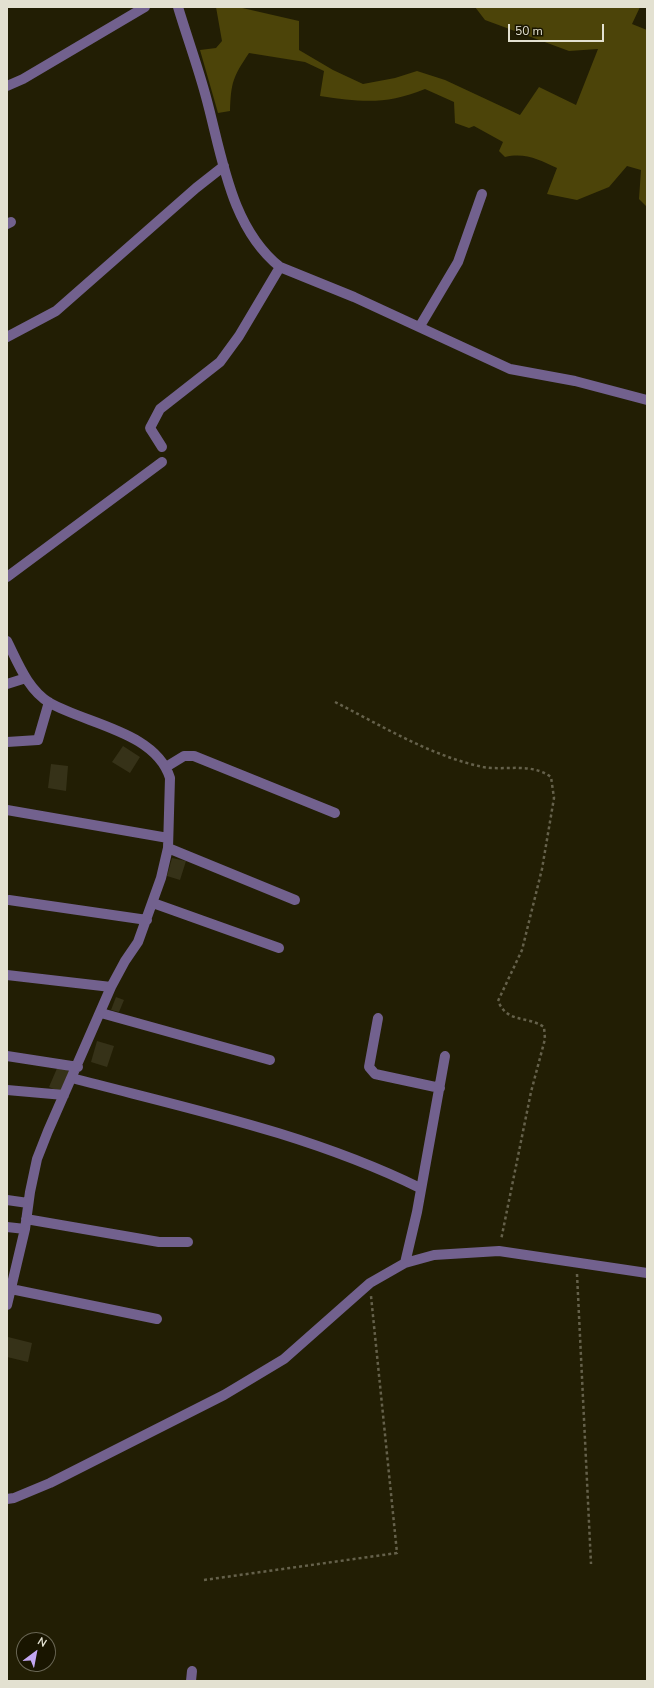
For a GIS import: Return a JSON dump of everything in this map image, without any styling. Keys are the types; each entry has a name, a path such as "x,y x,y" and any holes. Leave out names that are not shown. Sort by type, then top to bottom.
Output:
{"street":[{"path":"7,86 24,79 145,7"},
{"path":"178,7 206,96 230,188 243,221 264,253 280,266 420,326 476,355 510,369 575,381 647,400"},
{"path":"7,337 56,311 196,188 224,166"},
{"path":"420,326 458,262 482,194"},
{"path":"162,447 150,428 160,409 220,362 239,336 280,266"},
{"path":"7,578 162,462"},
{"path":"7,641 26,678 50,702 143,743 160,758 166,767 170,778 168,843 153,903 138,942 125,961 111,987 78,1067 64,1095 37,1159 28,1203 26,1224 7,1305"},
{"path":"7,684 26,678"},
{"path":"7,742 38,740 50,702"},
{"path":"166,767 184,756 194,756 335,813"},
{"path":"7,810 168,843 295,900"},
{"path":"9,900 147,920"},
{"path":"153,903 279,948"},
{"path":"7,975 111,987"},
{"path":"101,1013 270,1060"},
{"path":"378,1018 369,1067 375,1074 440,1088"},
{"path":"7,1056 78,1067"},
{"path":"405,1263 417,1212 420,1188 445,1056"},
{"path":"72,1078 201,1110 271,1131 320,1147 387,1172 420,1188"},
{"path":"7,1090 64,1095"},
{"path":"7,1200 28,1203"},
{"path":"7,1227 26,1224 159,1242 188,1242"},
{"path":"7,1499 14,1498 50,1483 224,1395 284,1359 370,1283 405,1263 434,1255 499,1251 576,1261 647,1273"},
{"path":"11,1289 157,1319"}],"path":[{"path":"335,702 432,751 484,767 542,770 551,777 554,798 542,868 522,950 498,1001 502,1010 512,1017 535,1020 544,1027 545,1039 531,1092 499,1251"},
{"path":"576,1261 592,1564"},
{"path":"204,1580 397,1553 370,1283"}],"shaded area":[{"path":"216,7 238,7 299,21 299,50 333,70 363,84 395,78 417,71 445,80 520,115 539,87 576,105 598,49 569,51 485,20 475,7 640,7 632,24 647,30 647,207 639,199 641,170 627,166 609,187 577,200 547,194 557,168 526,156 519,155 505,157 499,151 503,142 474,126 469,128 455,123 454,102 425,89 398,98 373,101 348,100 320,96 324,71 305,62 249,53 239,68 232,86 230,111 218,113 200,50 216,48 222,41"}],"building":[{"path":"123,746 140,757 130,773 112,762"},
{"path":"51,764 68,766 66,791 48,788"},
{"path":"172,858 186,861 180,880 167,876"},
{"path":"116,997 124,1000 119,1012 111,1010"},
{"path":"97,1041 114,1046 107,1067 91,1062"},
{"path":"58,1066 71,1072 62,1093 49,1087"},
{"path":"8,1337 32,1343 28,1362 7,1357"}]}
